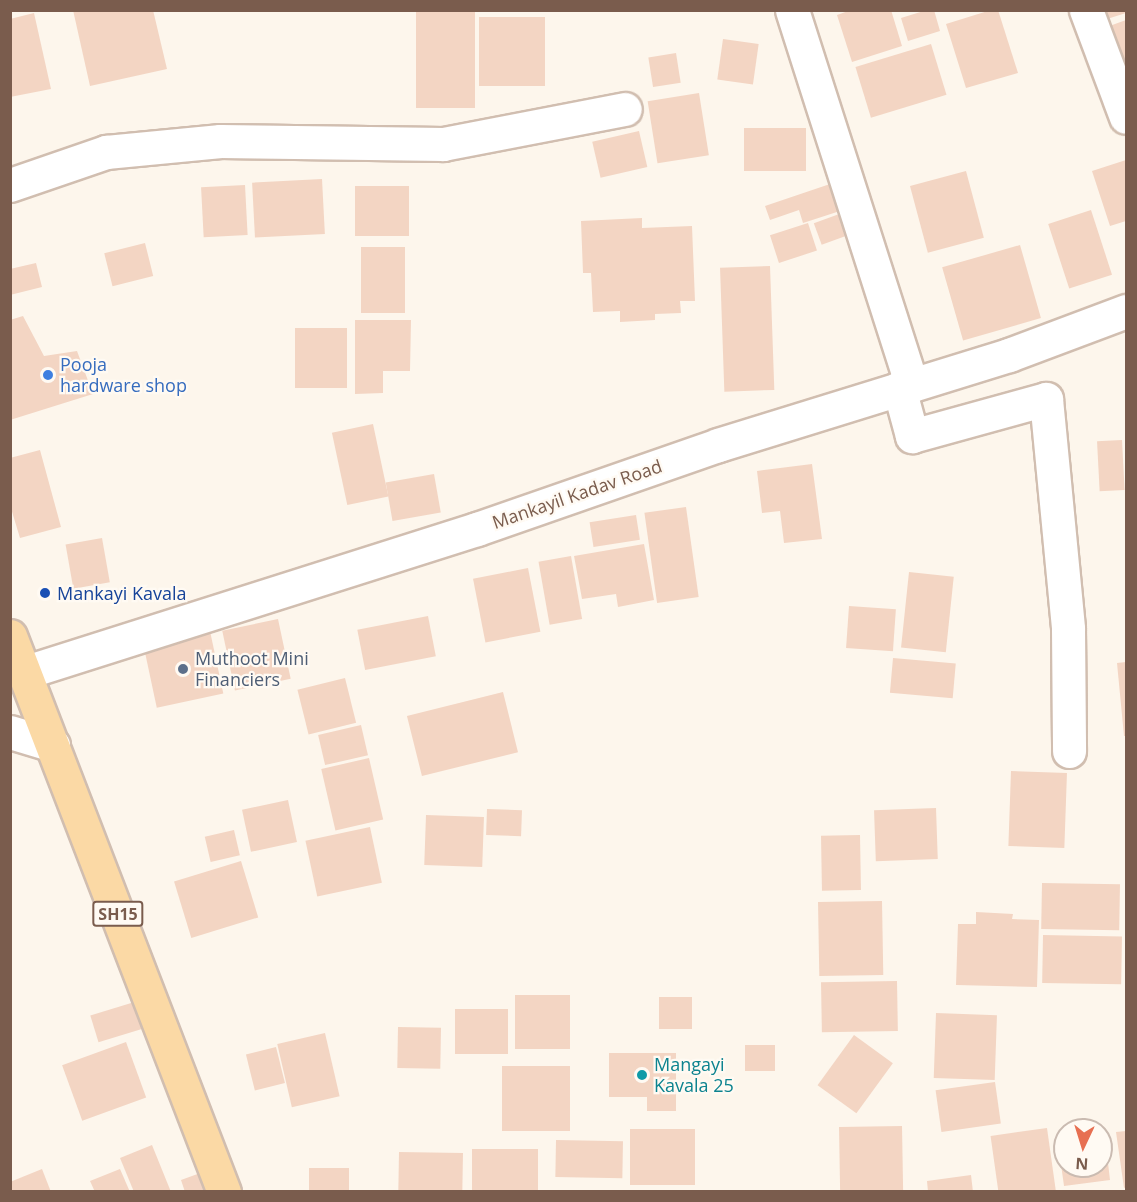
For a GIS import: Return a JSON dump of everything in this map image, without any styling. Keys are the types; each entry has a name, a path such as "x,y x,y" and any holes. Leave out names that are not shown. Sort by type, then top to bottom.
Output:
{"main road":[{"name":"SH15","path":"10,636 26,672 224,1191"}],"street":[{"path":"792,10 906,387 912,436 1046,399 1068,629 1069,751"},
{"path":"1086,10 1126,117"},
{"path":"10,185 106,152 220,141 443,144 625,109"},
{"name":"Mankayil Kadav Road","path":"26,672 477,529 718,445 1009,355 1126,311"},
{"path":"10,732 53,745"}],"building":[{"path":"73,10 153,10 167,69 90,86"},
{"path":"416,10 475,10 475,108 416,108"},
{"path":"851,10 891,10 902,46 852,62 837,15"},
{"path":"934,10 940,31 908,41 901,18"},
{"path":"991,10 998,10 1018,73 966,88 946,24"},
{"path":"1104,10 1126,10 1126,13 1107,19"},
{"path":"34,13 51,89 10,97 10,19"},
{"path":"479,17 545,17 545,86 479,86"},
{"path":"1126,20 1126,73 1104,28"},
{"path":"723,39 759,44 753,85 717,80"},
{"path":"931,44 946,95 871,118 855,67"},
{"path":"676,53 681,83 653,87 648,57"},
{"path":"699,93 709,155 657,163 648,101"},
{"path":"744,128 806,128 806,171 744,171"},
{"path":"639,131 647,167 601,178 592,142"},
{"path":"1126,160 1126,221 1110,226 1092,171"},
{"path":"966,171 984,238 928,253 910,186"},
{"path":"322,179 325,234 255,238 252,183"},
{"path":"830,184 840,211 803,223 799,210 770,220 765,206"},
{"path":"245,185 248,235 204,237 201,187"},
{"path":"355,186 409,186 409,236 355,236"},
{"path":"1091,210 1112,275 1069,289 1048,224"},
{"path":"842,213 850,235 822,245 814,223"},
{"path":"642,218 642,228 692,226 695,301 680,301 681,313 655,314 655,320 620,322 620,311 593,312 591,273 583,273 581,221"},
{"path":"808,223 817,251 779,263 770,235"},
{"path":"145,243 153,276 112,286 104,253"},
{"path":"1020,245 1041,318 963,340 942,267"},
{"path":"361,247 405,247 405,313 361,313"},
{"path":"36,263 42,287 10,295 10,269"},
{"path":"770,266 774,390 724,392 720,268"},
{"name":"Pooja hardware shop","path":"23,316 44,356 77,351 93,394 10,420 10,320"},
{"path":"355,320 411,320 410,371 383,371 383,393 355,394"},
{"path":"295,328 347,328 347,388 295,388"},
{"path":"373,424 388,496 347,505 332,433"},
{"path":"1122,440 1125,490 1100,491 1097,441"},
{"path":"40,450 61,527 20,538 10,505 10,458"},
{"path":"812,464 822,539 784,543 780,511 762,513 757,471"},
{"path":"434,474 441,512 393,521 386,483"},
{"path":"686,507 699,597 657,603 644,513"},
{"path":"636,515 640,540 593,547 590,522"},
{"path":"102,538 110,582 73,589 66,544"},
{"path":"644,544 654,600 618,607 616,594 582,599 574,556"},
{"path":"571,556 582,619 550,625 539,562"},
{"path":"528,568 540,632 485,642 473,579"},
{"path":"909,572 954,577 946,652 901,648"},
{"path":"849,606 896,609 893,651 846,648"},
{"path":"428,616 436,656 365,670 357,630"},
{"path":"278,619 291,679 235,691 222,631"},
{"name":"Muthoot Mini Financiers","path":"210,631 223,694 157,708 143,645"},
{"path":"893,658 956,663 953,698 890,693"},
{"path":"1126,662 1126,736 1124,736 1117,663"},
{"path":"345,678 356,723 309,734 297,690"},
{"path":"503,692 518,752 422,776 407,716"},
{"path":"361,725 368,755 325,765 318,735"},
{"path":"369,758 383,819 335,830 321,769"},
{"path":"1011,771 1067,773 1064,848 1008,846"},
{"path":"288,800 297,842 251,852 242,810"},
{"path":"936,808 938,859 876,861 874,810"},
{"path":"487,809 522,810 521,836 486,835"},
{"path":"426,815 484,817 482,867 424,865"},
{"path":"370,827 382,883 317,896 305,841"},
{"path":"234,830 240,855 211,862 205,837"},
{"path":"860,835 861,890 822,891 821,836"},
{"path":"241,861 258,917 191,938 174,881"},
{"path":"1042,883 1120,884 1119,930 1041,929"},
{"path":"882,901 883,975 819,976 818,902"},
{"path":"976,912 1013,914 1012,919 1039,920 1037,987 956,985 958,924 976,924"},
{"path":"1043,935 1122,936 1121,984 1042,983"},
{"path":"897,981 898,1031 822,1032 821,982"},
{"path":"515,995 570,995 570,1049 515,1049"},
{"path":"659,997 692,997 692,1029 659,1029"},
{"path":"141,1000 149,1027 99,1042 90,1015"},
{"path":"455,1009 508,1009 508,1054 455,1054"},
{"path":"936,1013 997,1015 995,1080 934,1078"},
{"path":"398,1027 441,1028 440,1069 397,1068"},
{"path":"325,1033 340,1096 292,1107 277,1044"},
{"path":"854,1035 893,1063 856,1113 818,1085"},
{"path":"126,1042 146,1097 82,1121 62,1065"},
{"path":"745,1045 775,1045 775,1071 745,1071"},
{"path":"276,1047 285,1083 255,1090 246,1054"},
{"name":"Mangayi Kavala 25","path":"609,1053 676,1053 676,1111 647,1111 647,1097 609,1097"},
{"path":"502,1066 570,1066 570,1131 502,1131"},
{"path":"995,1082 1001,1124 941,1132 936,1090"},
{"path":"902,1126 903,1190 840,1191 839,1127"},
{"path":"1047,1128 1056,1192 998,1192 991,1136"},
{"path":"630,1129 695,1129 695,1185 630,1185"},
{"path":"1126,1131 1126,1187 1124,1188 1116,1132"},
{"path":"556,1140 623,1141 622,1178 555,1177"},
{"path":"152,1145 171,1192 134,1192 120,1158"},
{"path":"472,1149 538,1149 538,1192 472,1192"},
{"path":"399,1152 463,1153 462,1192 398,1192"},
{"path":"309,1168 349,1168 349,1192 309,1192"},
{"path":"42,1169 51,1192 10,1192 10,1182"},
{"path":"120,1169 130,1192 95,1192 90,1181"},
{"path":"203,1172 210,1192 185,1192 181,1180"},
{"path":"971,1175 973,1192 928,1192 927,1181"},
{"path":"1063,1178 1110,1178 1110,1180 1064,1186"}],"place":[{"name":"Pooja hardware shop","path":"48,375"},
{"name":"Mankayi Kavala","path":"45,593"},
{"name":"Muthoot Mini Financiers","path":"183,669"},
{"name":"Mangayi Kavala 25","path":"642,1075"}]}
